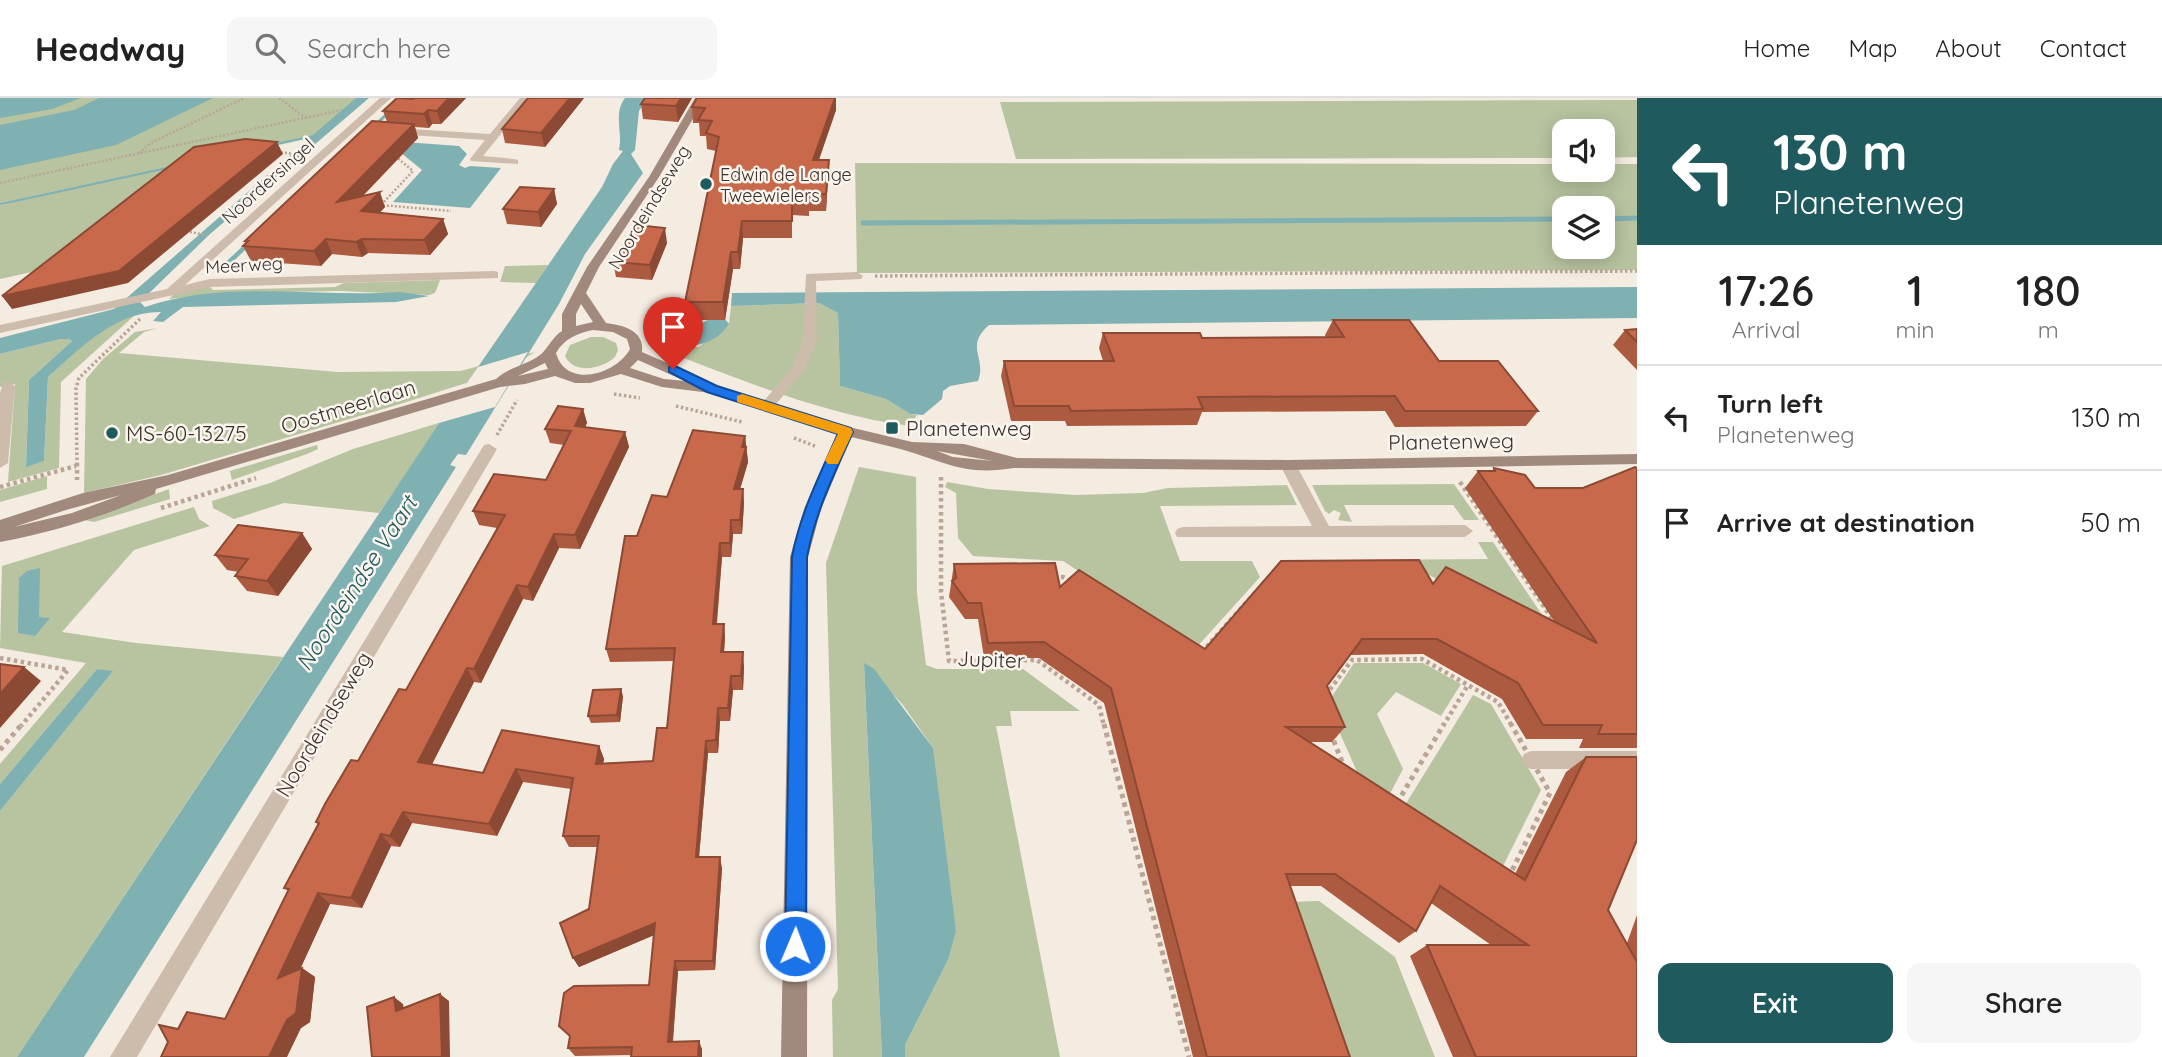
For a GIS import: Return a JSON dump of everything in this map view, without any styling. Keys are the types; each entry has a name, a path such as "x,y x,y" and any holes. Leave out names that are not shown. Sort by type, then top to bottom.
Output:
{"street":[{"name":"Noordersingel","path":"173,289 386,98"},
{"path":"514,162 475,159 525,98"},
{"name":"Noordeindseweg","path":"569,333 569,314 593,267 654,177 700,98"},
{"path":"352,128 365,129"},
{"path":"378,130 492,137"},
{"name":"Meerweg","path":"0,329 173,289 229,282 494,275"},
{"path":"766,407 797,371 810,340 810,277 857,276"},
{"path":"580,295 602,326"},
{"path":"602,326 616,328 632,336 637,345 636,354 622,370 587,379 570,377 557,371 548,357 555,342 569,333 602,326"},
{"name":"Planetenweg","path":"636,354 712,389 766,407 846,432 908,446 958,463 988,467 1014,463 1288,465 1637,459"},
{"name":"Oostmeerlaan","path":"512,382 548,357"},
{"name":"Planetenweg","path":"622,370 651,380 712,389"},
{"name":"Oostmeerlaan","path":"0,536 125,500 168,481 459,395 557,371"},
{"path":"0,463 8,386"},
{"path":"794,1057 799,557 803,539 846,432"},
{"name":"Noordeindseweg","path":"123,1057 489,449"},
{"path":"1288,465 1324,531"},
{"name":"Oostmeerlaan","path":"0,526 77,499 126,487 168,481"},
{"path":"1183,533 1465,531"},
{"path":"1531,760 1637,760"}],"path":[{"path":"138,154 152,143 244,98"},
{"path":"279,98 306,118"},
{"path":"0,183 340,111"},
{"name":"Noordersingel","path":"272,152 291,154"},
{"path":"394,155 413,171 381,205 451,211"},
{"name":"Noordersingel","path":"190,232 198,234"},
{"path":"857,276 1637,271"},
{"path":"77,499 76,388 79,378 146,313"},
{"path":"649,400 633,397 651,380"},
{"path":"489,449 512,382"},
{"path":"674,406 747,423"},
{"path":"793,438 835,454"},
{"path":"0,487 76,466"},
{"name":"Jupiter","path":"941,471 941,577 944,635 949,661 1037,660 1099,705 1189,1057"},
{"path":"1456,476 1560,630"},
{"path":"1193,656 1202,653 1268,576 1281,576"},
{"path":"941,577 955,577"},
{"path":"1050,577 1063,577 1074,584"},
{"path":"1381,648 1387,658"},
{"path":"0,658 68,670 0,750"},
{"path":"1504,887 1550,793 1497,702 1422,659 1352,660 1319,704 1355,794 1504,887 1510,899"},
{"path":"1389,816 1468,685"},
{"path":"1333,769 1345,769"},
{"path":"1119,787 1132,787"}],"green space":[{"path":"0,98 364,98 321,134 0,203"},
{"path":"1637,100 1637,157 1615,158 1615,119 1552,119 1552,158 1016,159 1000,102"},
{"path":"193,162 64,265 0,279 0,205"},
{"path":"855,163 1552,164 1552,182 1615,182 1615,164 1637,164 1637,270 857,273"},
{"path":"548,265 536,283 500,282 505,266"},
{"path":"440,280 435,293 429,295 340,291 225,293 169,299 175,293 209,286 213,290 335,287 344,283"},
{"path":"819,303 838,313 840,386 886,399 910,414 917,415 910,426 824,407 684,358 684,347 699,347 729,323 731,306"},
{"path":"135,315 61,382 59,468 8,482 15,384 0,387 0,354 61,339 72,341 29,380 26,466 44,461 48,377 112,324"},
{"path":"158,328 144,332 119,353 337,372 460,371 535,352 482,378 400,404 161,475 84,493 86,379 103,359 135,332"},
{"path":"591,337 603,337 616,343 618,350 615,357 603,365 588,368 581,368 569,362 565,356 570,345"},
{"path":"442,422 379,513 284,503 234,519 213,508 212,501 270,483 353,449"},
{"path":"317,445 318,449 307,454 232,480 230,471"},
{"path":"859,467 916,477 917,594 926,665 937,669 1023,669 1080,711 1010,711 1012,726 996,726 1060,1057 905,1057 905,1045 948,960 933,748 903,705 864,664 882,1057 833,1057 832,1000 838,989 826,563"},
{"path":"47,476 47,489 0,502 0,490"},
{"path":"947,482 988,489 1076,495 1143,493 1168,488 1287,485 1297,505 1160,506 1180,561 1252,561 1260,577 1196,648 1063,561 973,556 958,538 956,493 945,487"},
{"path":"1454,484 1479,520 1464,520 1453,505 1344,505 1352,522 1338,520 1341,513 1334,510 1329,514 1325,511 1312,485"},
{"path":"169,489 170,499 94,522 85,520"},
{"path":"194,507 199,519 210,526 134,550 62,632 136,643 283,657 17,1057 0,1057 0,811 112,672 97,669 0,784 0,764 86,663 0,648 2,566"},
{"path":"1478,542 1493,542 1555,634 1543,634 1419,570 1356,560 1488,559"},
{"path":"1354,663 1423,663 1461,684 1441,716 1396,692 1377,714 1403,769 1385,803 1366,792 1327,704"},
{"path":"1473,695 1491,704 1541,790 1503,866 1483,865 1402,810"},
{"path":"1319,901 1395,957 1435,1057 1341,1057 1288,902"}],"water":[{"path":"0,98 81,98 52,109 0,118"},
{"path":"99,98 213,98 116,145 0,170 0,125 74,110"},
{"path":"356,98 369,98 210,234 140,302 145,307 207,294 271,291 400,292 429,296 396,302 183,307 163,322 153,321 161,312 128,318 99,334 48,377 44,461 26,467 29,380 72,341 61,339 0,354 0,338 114,309 310,138 11,203 0,203 313,135"},
{"path":"402,98 406,98 363,139 459,146 467,154 459,165 465,168 501,168 470,208 393,202 422,170 389,143 360,141 222,272 216,271"},
{"name":"Noordeindse Vaart","path":"625,98 647,98 639,111 635,150 631,154 643,173 585,254 559,304 466,455 458,454 450,465 456,467 84,1057 17,1057 436,428 602,187 623,151 619,150 619,117"},
{"path":"1637,287 1637,318 989,325 978,340 978,381 950,386 943,391 942,399 923,415 910,414 886,399 840,386 838,313 819,303 731,306 732,293"},
{"path":"40,568 39,617 50,618 35,636 18,633 19,578 27,571"},
{"path":"864,663 874,669 933,748 956,931 948,960 905,1045 905,1057 882,1057"},
{"path":"97,669 113,671 0,811 0,784"}],"pier":[{"path":"528,352 495,407 439,423 478,367"}],"building":[{"path":"397,98 449,98 437,111 428,110 424,114 383,111"},
{"path":"528,98 570,98 541,133 502,129"},
{"path":"645,98 681,98 676,106 641,104"},
{"path":"697,98 835,98 813,160 829,160 826,194 809,194 809,199 792,199 792,221 742,221 738,252 731,252 723,302 685,302 719,137 706,133 712,121 698,120 705,108 692,107"},
{"path":"372,121 414,124 337,202 380,192 361,211 443,219 424,240 362,239 356,242 326,239 314,251 243,246 248,241 245,241"},
{"path":"245,139 277,142 119,271 2,296 194,147"},
{"path":"520,187 554,189 538,212 503,209"},
{"path":"636,225 665,228 650,265 613,262"},
{"path":"1333,320 1409,320 1439,361 1498,361 1538,411 1405,411 1395,396 1198,397 1203,409 1071,411 1069,406 1014,406 1004,361 1114,361 1103,333 1200,333 1202,338 1344,337"},
{"path":"1637,329 1637,342 1625,330"},
{"path":"558,406 583,409 575,426 625,432 575,535 554,534 528,587 517,585 474,669 467,668 418,762 483,773 502,730 599,746 596,764 653,761 657,728 667,728 675,648 606,649 625,536 637,536 652,495 667,497 693,430 745,436 742,447 746,447 734,489 743,489 740,520 731,520 730,543 720,543 713,624 724,624 721,652 743,652 741,676 731,676 728,708 718,708 716,740 706,741 696,857 720,857 713,961 675,961 668,1042 699,1041 698,1057 631,1057 632,1047 568,1048 570,1036 559,1026 564,993 574,986 649,985 655,923 573,958 560,923 589,909 599,836 563,836 573,778 516,769 489,824 403,812 390,836 381,834 351,898 318,893 278,978 302,968 296,1013 287,1020 269,1057 161,1057 168,1042 159,1025 178,1029 187,1012 225,1019 289,889 284,888 319,823 316,822 325,804 351,760 358,761 399,689 406,690 505,515 473,511 494,474 546,480 571,431 545,429"},
{"path":"1635,467 1637,734 1598,734 1602,725 1543,725 1518,683 1437,639 1362,639 1327,686 1345,727 1286,727 1525,880 1586,757 1637,757 1637,840 1608,910 1637,962 1637,1057 1476,1057 1427,945 1528,945 1440,886 1416,931 1335,874 1286,874 1350,1057 1207,1057 1111,688 1044,642 988,643 981,603 968,603 952,581 956,578 954,564 1055,563 1060,587 1079,570 1205,649 1281,561 1419,560 1433,584 1446,567 1597,643 1478,471 1495,471 1494,468 1525,475 1535,488 1583,488"},
{"path":"238,525 302,533 267,581 235,576 248,559 215,555"},
{"path":"0,664 24,667 0,694"},
{"path":"621,689 617,715 588,716 593,690"},
{"path":"440,994 442,1057 372,1057 367,1007 394,997 396,1011"}],"waterway":[{"path":"1615,219 1637,218"},
{"path":"863,223 1552,219"},
{"path":"687,339 698,338 717,324"}],"slow traffic":[{"path":"742,399 846,432 833,460"}],"place":[{"name":"Edwin de Lange Tweewielers","path":"706,184"},
{"name":"Planetenweg","path":"892,428"},
{"name":"MS-60-13275","path":"112,433"}],"route":[{"path":"673,369 712,389 846,432 822,485 799,557 795,946"}]}
